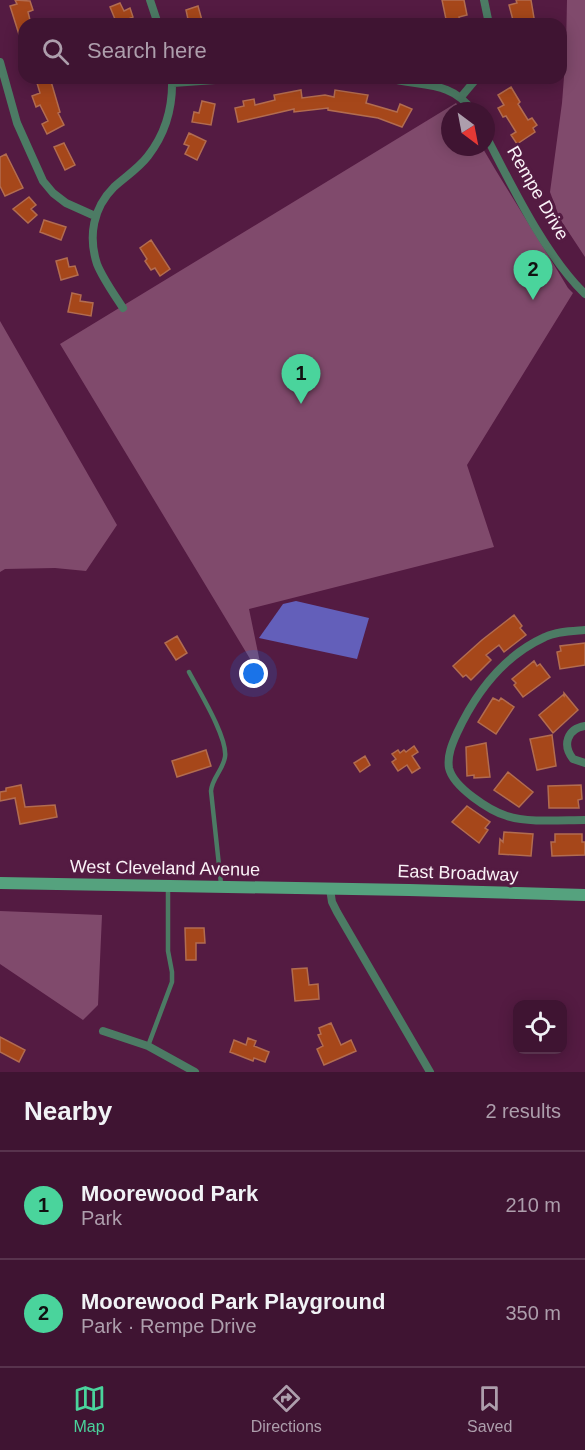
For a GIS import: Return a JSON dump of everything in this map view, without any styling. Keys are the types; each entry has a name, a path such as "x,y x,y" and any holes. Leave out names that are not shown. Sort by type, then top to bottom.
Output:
{"main road":[{"name":"West Cleveland Avenue","path":"0,883 330,889"},
{"name":"East Broadway","path":"330,889 585,895"}],"street":[{"path":"150,0 156,18"},
{"path":"484,0 488,18"},
{"path":"0,65 17,123 43,181 66,204 95,216"},
{"path":"123,308 97,262 93,237 95,216 98,208 113,188 147,157 159,140 168,119 172,84"},
{"path":"422,84 439,87 461,97 465,102"},
{"path":"461,97 472,84"},
{"name":"Rempe Drive","path":"495,153 521,201 554,254 570,278 585,294"},
{"path":"585,630 545,637 518,654 496,673 480,690 463,720 453,743 449,766 455,780 467,793 504,815 524,819 585,820"},
{"path":"585,726 572,731 567,741 568,753 573,759 585,763"},
{"path":"330,889 336,912 429,1072"},
{"path":"103,1031 148,1046 195,1072"}],"lane":[{"path":"189,672 224,746 225,757 222,768 212,783 211,791 222,887"},
{"path":"148,1046 172,982 168,951 168,886"}],"shaded area":[{"path":"567,0 585,0 585,257 560,219 550,192 563,84 567,84"},
{"path":"441,112 441,156 487,156 573,293 467,465 494,547 249,609 264,682 60,344"},
{"path":"0,321 117,525 86,571 55,568 5,569 0,572"},
{"path":"296,601 369,618 357,659 259,638 283,604"},
{"path":"0,911 102,915 98,1005 83,1020 0,964"}],"building":[{"path":"15,0 30,1 33,10 28,12 30,18 18,18 18,31 10,6 17,4"},
{"path":"442,0 464,0 467,15 459,18 446,18"},
{"path":"516,0 531,0 534,18 512,18 509,5 517,3"},
{"path":"120,3 124,11 130,8 133,17 115,18 110,7"},
{"path":"198,6 201,18 188,18 186,10"},
{"path":"37,84 52,84 60,112 58,113 64,125 47,134 42,124 48,121 40,105 36,107 32,96 40,93"},
{"path":"511,87 528,120 532,118 537,125 533,128 535,132 517,144 511,135 516,132 498,108 504,105 498,95"},
{"path":"301,90 302,98 325,95 334,97 335,90 368,95 366,103 397,112 400,104 412,109 402,127 378,118 328,110 328,108 294,112 294,109 238,122 235,108 244,106 243,101 254,99 255,105 275,100 274,95"},
{"path":"202,101 215,104 211,125 192,122 194,112 199,113"},
{"path":"189,133 206,141 197,160 185,154 189,146 184,144"},
{"path":"64,143 75,165 65,170 54,147"},
{"path":"6,154 23,188 5,196 0,186 0,157"},
{"path":"29,197 36,205 31,209 37,215 28,223 13,209"},
{"path":"44,220 66,227 61,240 40,232"},
{"path":"151,240 170,269 160,276 155,268 151,270 140,248"},
{"path":"67,258 69,267 75,266 78,275 61,280 56,261"},
{"path":"72,293 81,295 80,301 93,303 91,316 68,312"},
{"path":"514,615 526,635 504,652 499,645 486,655 491,660 471,680 466,675 463,677 453,666"},
{"path":"177,636 187,653 176,660 165,643"},
{"path":"585,643 585,665 560,669 557,652 561,651 560,646"},
{"path":"534,661 537,666 540,664 550,677 523,697 512,679"},
{"path":"564,693 578,710 553,733 539,715 564,696"},
{"path":"493,698 499,701 501,698 514,707 496,734 478,722"},
{"path":"552,735 556,766 537,770 530,739"},
{"path":"486,743 490,777 467,776 466,747"},
{"path":"414,746 418,752 412,756 420,768 412,773 407,765 398,771 392,762 396,759 392,754 398,750 400,753 404,750 406,752"},
{"path":"206,750 211,766 177,777 172,761"},
{"path":"365,756 370,765 360,772 354,763"},
{"path":"508,772 533,792 519,807 494,790"},
{"path":"21,785 25,807 55,805 57,817 20,824 15,798 0,801 0,792 6,791 6,788"},
{"path":"581,785 582,799 578,800 579,808 549,808 548,786"},
{"path":"467,806 490,822 485,828 488,830 479,843 452,822"},
{"path":"504,832 533,834 531,856 499,854 500,839 503,842"},
{"path":"555,834 582,834 582,842 585,842 585,855 552,856 551,842 555,842"},
{"path":"185,928 204,928 205,943 196,943 196,960 186,960"},
{"path":"307,968 309,985 318,984 319,999 295,1001 292,969"},
{"path":"331,1023 341,1045 351,1040 356,1051 324,1065 317,1049 323,1046 318,1035 321,1034 319,1028"},
{"path":"0,1037 25,1050 19,1062 0,1052"},
{"path":"248,1038 256,1041 254,1046 269,1052 265,1062 254,1058 253,1061 230,1052 234,1040 246,1045"}],"place":[{"name":"Moorewood Park Playground","path":"533,300"},
{"name":"Moorewood Park","path":"301,404"}]}
